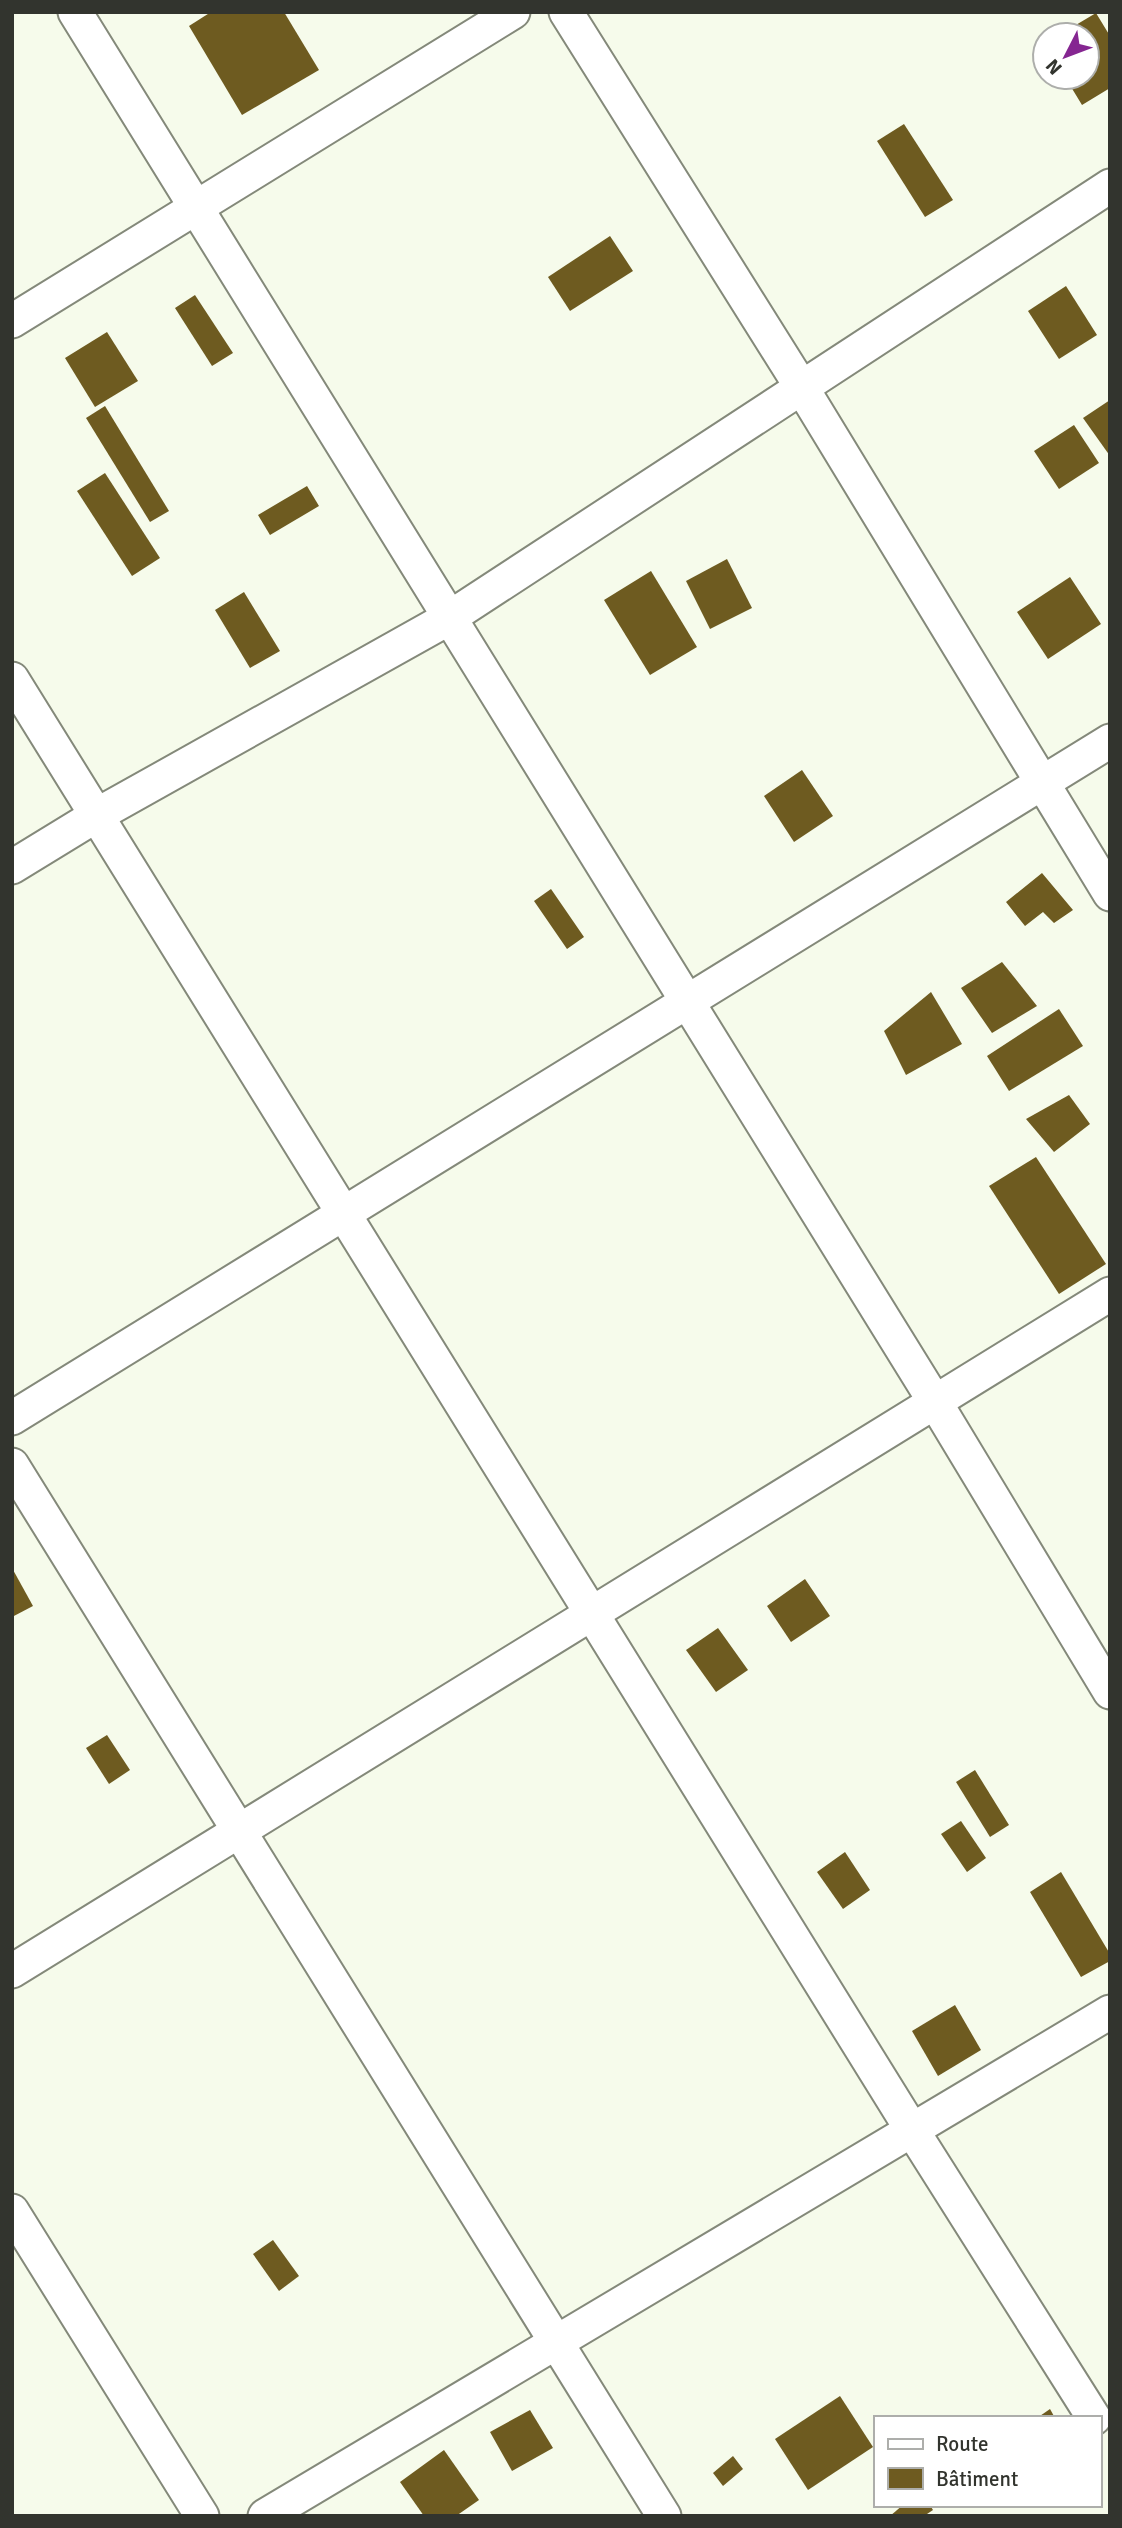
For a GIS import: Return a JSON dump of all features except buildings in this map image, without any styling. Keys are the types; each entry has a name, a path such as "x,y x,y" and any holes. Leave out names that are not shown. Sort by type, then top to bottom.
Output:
{"street":[{"path":"75,12 935,1402 1110,1692"},
{"path":"12,321 513,12"},
{"path":"566,12 802,388 1110,894"},
{"path":"12,867 97,815 449,618 1110,186"},
{"path":"12,679 912,2130 1093,2416"},
{"path":"12,1418 1110,741"},
{"path":"12,1971 1110,1294"},
{"path":"12,1465 664,2516"},
{"path":"265,2516 1110,2012"},
{"path":"12,2211 202,2516"}]}
